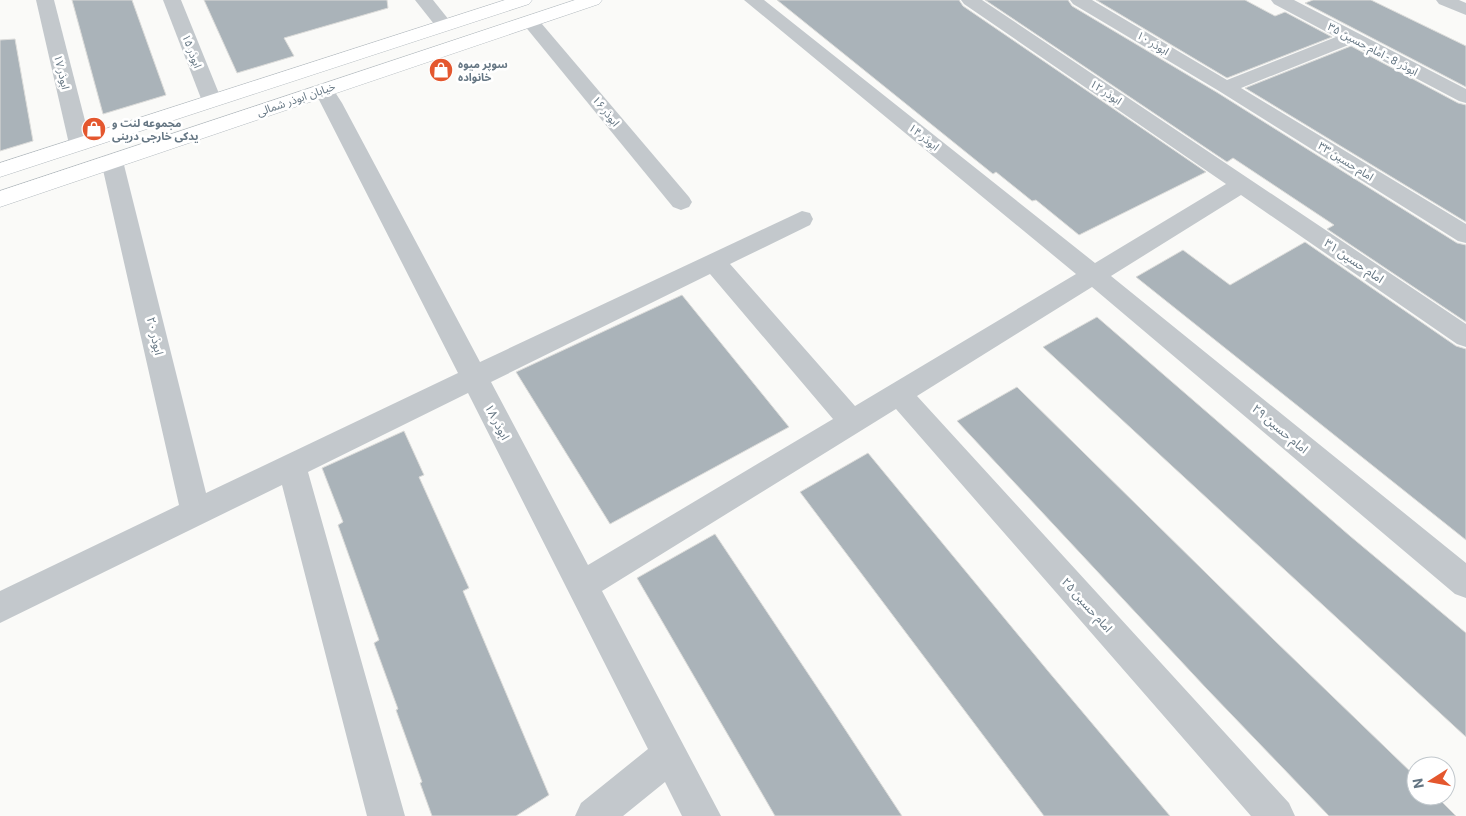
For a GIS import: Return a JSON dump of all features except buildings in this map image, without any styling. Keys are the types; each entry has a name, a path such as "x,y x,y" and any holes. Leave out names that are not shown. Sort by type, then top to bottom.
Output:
{"main road":[{"name":"خیابان ابوذر شمالی","path":"0,170 523,0"},
{"name":"خیابان ابوذر شمالی","path":"0,199 593,0"}],"street":[{"name":"ابوذر ۱۷","path":"45,0 80,144"},
{"name":"ابوذر ۱۵","path":"172,0 212,101"},
{"path":"424,0 444,25"},
{"name":"ابوذر ۱۴","path":"753,0 1094,274"},
{"name":"ابوذر ۱۲","path":"970,0 1241,185"},
{"name":"ابوذر ۱۰","path":"1079,0 1226,87"},
{"name":"ابوذر 8 - امام حسین ۳۵","path":"1280,0 1466,97"},
{"path":"1445,0 1466,10"},
{"name":"ابوذر ۱۶","path":"530,21 681,202"},
{"path":"1226,87 1352,37"},
{"name":"امام حسین ۳۳","path":"1226,87 1466,235"},
{"name":"ابوذر ۱۸","path":"324,90 702,816"},
{"name":"ابوذر ۲۰","path":"112,161 196,512"},
{"path":"582,586 1241,185"},
{"name":"امام حسین ۳۱","path":"1241,185 1466,337"},
{"path":"0,607 802,219"},
{"path":"714,262 852,422"},
{"name":"امام حسین ۲۹","path":"1094,274 1466,583"},
{"name":"امام حسین ۲۵","path":"898,394 1276,816"},
{"path":"292,466 386,816"},
{"path":"594,816 670,754"}],"place":[{"name":"سوپر میوه خانواده","path":"441,70"},
{"name":"مجموعه لنت و یدکی خارجی درینی","path":"94,129"}]}
